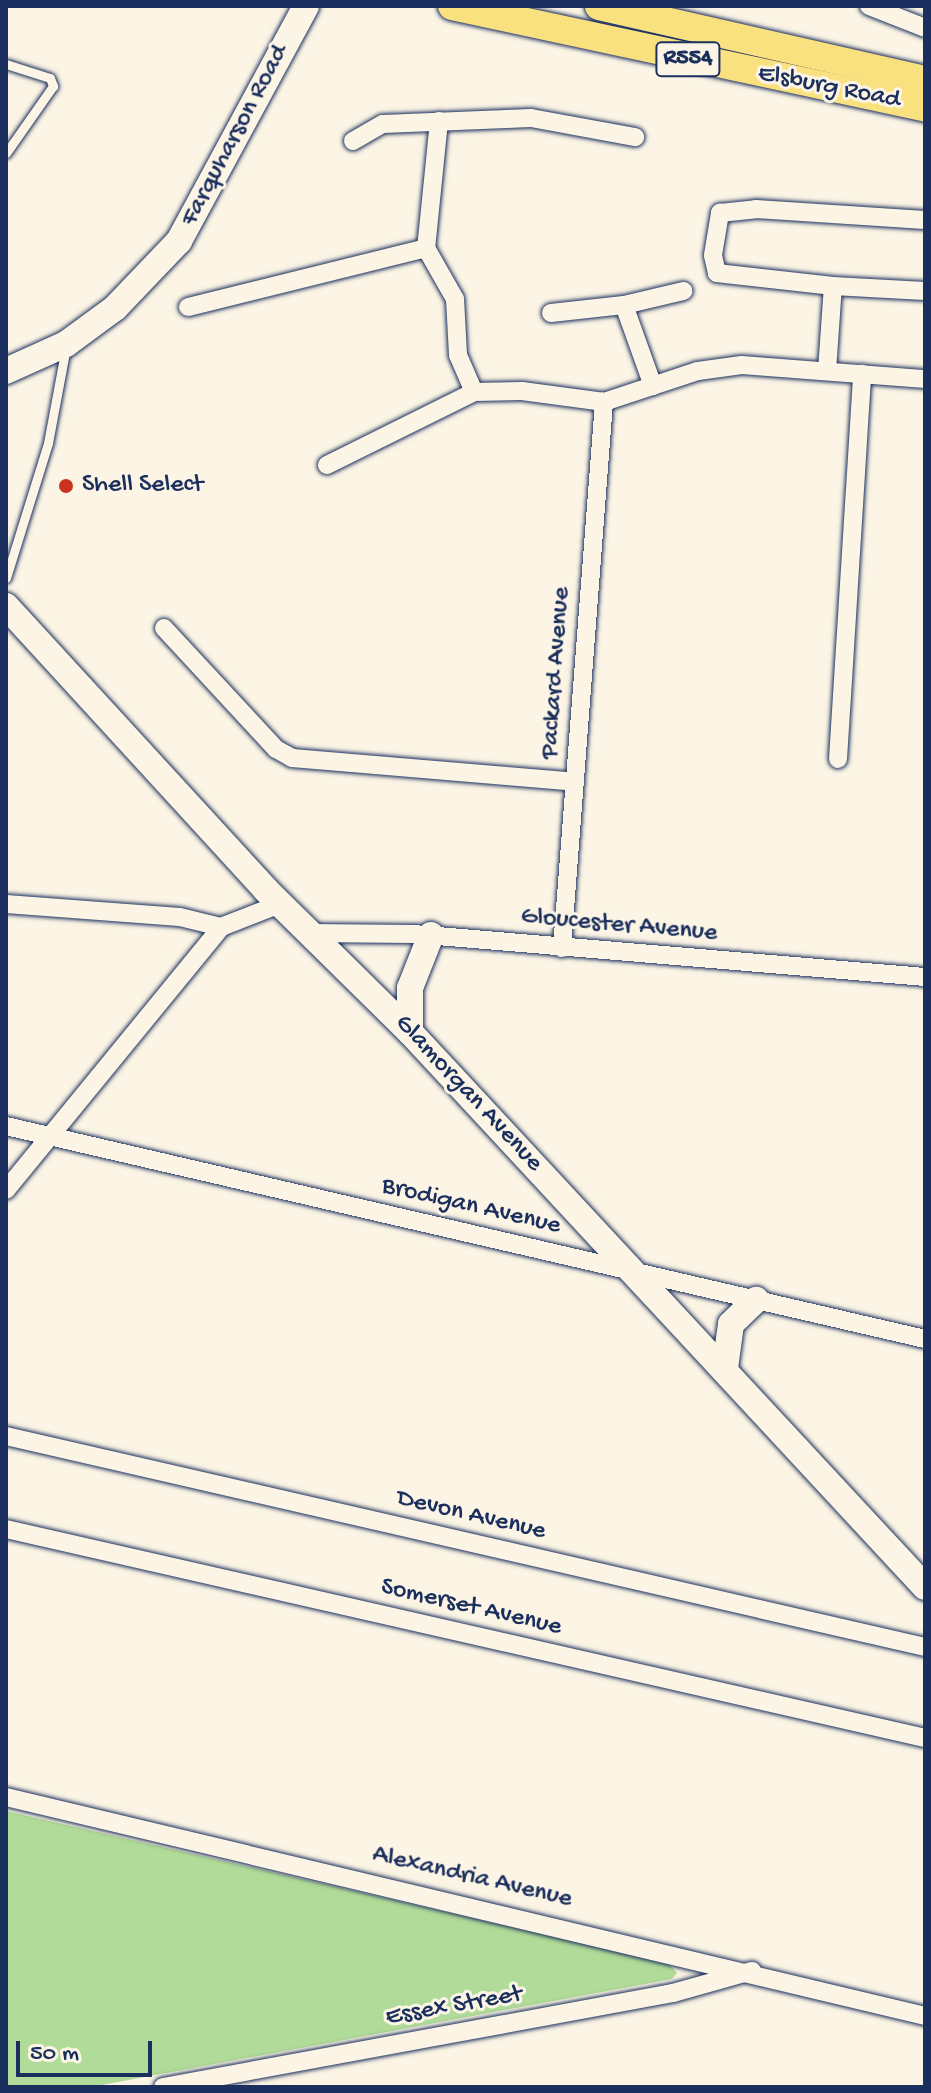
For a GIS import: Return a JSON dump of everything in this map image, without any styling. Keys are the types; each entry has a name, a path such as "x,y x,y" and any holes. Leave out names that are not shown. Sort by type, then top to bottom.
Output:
{"main road":[{"name":"Elsburg Road","path":"452,6 925,107"},
{"name":"Elsburg Road","path":"599,6 925,80"}],"street":[{"name":"Farquharson Road","path":"6,371 66,344 115,308 179,241 306,6"},
{"path":"869,6 925,28"},
{"path":"353,141 383,124 549,119 635,137"},
{"path":"439,121 426,248 455,299 458,355 474,392"},
{"path":"925,220 726,209 715,220 713,267 723,277 925,291"},
{"path":"188,307 426,248"},
{"path":"827,371 833,286"},
{"path":"551,313 624,305 683,291"},
{"path":"624,305 653,386"},
{"path":"327,465 474,392 522,391 604,402 698,371 742,365 925,379"},
{"path":"838,759 862,374"},
{"name":"Packard Avenue","path":"562,948 604,402"},
{"name":"Glamorgan Avenue","path":"6,606 280,904 410,1032 637,1274 925,1587"},
{"path":"164,628 276,749 292,758 575,782"},
{"path":"6,904 180,917 221,927"},
{"path":"6,1190 221,927 280,904"},
{"name":"Gloucester Avenue","path":"309,933 431,935 925,977"},
{"path":"410,1032 410,988 431,935"},
{"name":"Brodigan Avenue","path":"6,1126 925,1339"},
{"path":"725,1368 731,1324 756,1300"},
{"name":"Devon Avenue","path":"6,1436 925,1647"},
{"name":"Somerset Avenue","path":"6,1529 925,1738"},
{"name":"Alexandria Avenue","path":"6,1797 752,1971 925,2016"},
{"name":"Essex Street","path":"163,2087 658,1996 752,1971"}],"lane":[{"path":"6,64 50,78 53,86 6,153"},
{"path":"6,578 48,443 66,344"}],"green space":[{"path":"6,1811 668,1963 677,1973 672,1979 91,2087 6,2087"}],"place":[{"name":"Shell Select","path":"66,486"}]}
